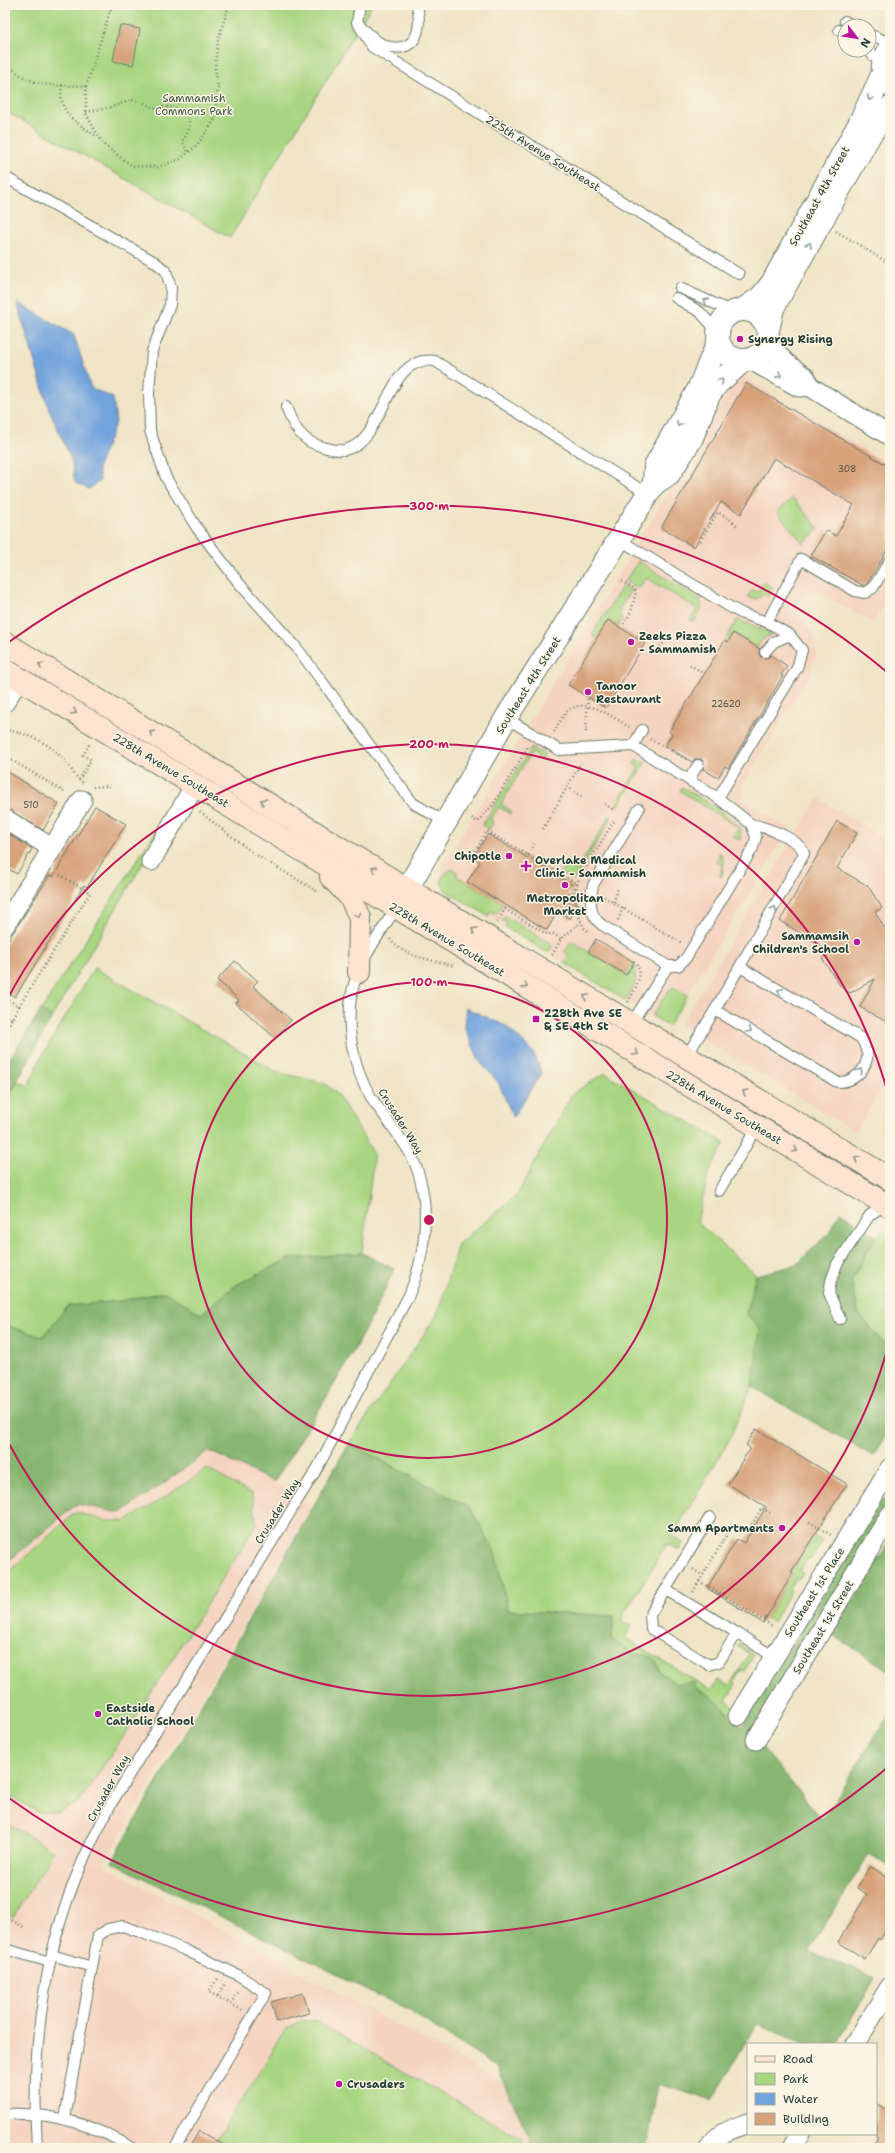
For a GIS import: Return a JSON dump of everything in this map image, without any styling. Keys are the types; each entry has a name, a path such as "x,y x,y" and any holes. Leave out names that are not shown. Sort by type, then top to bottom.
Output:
{"main road":[{"name":"228th Avenue Southeast","path":"5,643 407,889 890,1179"},
{"name":"228th Avenue Southeast","path":"12,674 757,1127 889,1204"},
{"path":"283,839 328,873 350,897 360,917 358,972"}],"street":[{"name":"Southeast 4th Street","path":"738,311 760,298 772,283 859,124 883,65"},
{"name":"Southeast 4th Street","path":"767,336 773,308 870,135 890,108"},
{"path":"808,386 806,378 786,363 767,336 763,320 757,314 738,311 720,323 718,337 726,355 747,360 799,387 808,386 890,436"},
{"path":"747,360 764,350 767,336"},
{"name":"Southeast 4th Street","path":"651,489 655,466 698,390 718,337"},
{"name":"Southeast 4th Street","path":"407,889 506,718 651,489 669,474 690,440 709,395 717,384 747,360"},
{"path":"5,702 12,674"},
{"path":"151,861 195,785"},
{"path":"5,925 85,793"},
{"path":"5,819 52,848"},
{"name":"Southeast 1st Place","path":"738,1716 890,1468"},
{"name":"Southeast 1st Street","path":"756,1740 890,1515"},
{"path":"856,2043 890,1987"},
{"path":"709,2148 714,2139 728,2130 747,2124"},
{"path":"792,2148 799,2135"}],"lane":[{"path":"360,5 357,22 375,39 386,46 400,47 408,44 417,36 420,21 417,5"},
{"name":"225th Avenue Southeast","path":"357,22 372,47 739,274"},
{"path":"877,37 890,43"},
{"path":"5,177 155,262 166,271 171,288 170,305 152,351 149,394 150,431 166,478 198,528 238,582 297,648 413,803 445,822"},
{"path":"680,288 738,311"},
{"path":"676,298 700,312 718,337"},
{"path":"286,407 293,426 302,437 321,447 347,450 357,444 368,433 402,373 418,361 425,359 435,361 651,489"},
{"path":"620,540 730,607 743,614 767,622 790,635 802,650 797,668 718,798"},
{"path":"767,622 801,559 855,591 865,593 873,588 890,560"},
{"path":"765,652 774,642 790,635"},
{"path":"506,718 559,750 633,746 718,798 750,824 755,832 756,842 683,964 678,966 668,966 602,925 595,919 592,912 591,897 593,885 639,809"},
{"path":"633,746 642,730"},
{"path":"689,780 695,763"},
{"path":"686,1057 740,967 804,854 800,846 772,829 750,824"},
{"name":"Crusader Way","path":"37,2148 35,2113 36,2053 40,2011 51,1958 68,1900 84,1858 111,1804 318,1467 410,1295 417,1278 425,1228 424,1200 420,1179 412,1157 370,1095 359,1071 350,1027 352,992 358,972 407,889"},
{"path":"631,1024 668,966"},
{"path":"715,1010 837,1082 846,1082 851,1080 856,1077 863,1068 867,1059 866,1049 860,1038 740,967"},
{"path":"719,1191 757,1127"},
{"path":"840,1319 829,1293 830,1282 837,1264 870,1215 889,1204"},
{"path":"710,1517 650,1615 651,1629 709,1665 719,1662 737,1633"},
{"path":"666,1590 774,1656"},
{"path":"65,2118 98,1936 108,1929 123,1926 183,1949 238,1975 266,1993 175,2148"},
{"path":"5,1949 92,1966"},
{"path":"5,2114 35,2113 65,2118 117,2139 132,2148"}],"path":[{"path":"99,139 86,112 86,86 112,5"},
{"path":"62,86 61,97 63,108 103,144 132,166 158,168 180,159 197,145 214,120 218,88 215,67 218,40 230,5"},
{"path":"5,61 19,76 26,80 44,85 86,86"},
{"path":"86,112 112,107 131,100 142,102 154,108 165,106 177,108 185,116 188,124 187,133 182,141 188,152"},
{"path":"822,222 890,264"},
{"path":"700,541 718,512 731,520 738,527"},
{"path":"622,581 635,589 636,592 631,612 624,625"},
{"path":"660,647 669,634"},
{"path":"690,665 702,672"},
{"path":"586,732 588,698"},
{"path":"548,730 554,733 570,710 579,706 599,710 631,728"},
{"path":"5,730 30,736 44,743 64,760 80,780 85,793"},
{"path":"648,738 653,739 695,763"},
{"path":"80,780 91,760 83,755 90,743"},
{"path":"472,818 478,822 494,803 525,752 527,748 524,744"},
{"path":"5,756 85,793 111,786"},
{"path":"543,829 581,763"},
{"path":"567,788 581,796"},
{"path":"605,804 615,811"},
{"path":"471,858 487,831 576,884 568,901"},
{"path":"528,855 534,844"},
{"path":"5,1030 90,893 43,864"},
{"path":"614,902 618,887"},
{"path":"603,897 614,902 683,944"},
{"path":"570,898 572,901 565,911 569,914 576,903"},
{"path":"618,922 623,908"},
{"path":"499,918 505,909 548,935 552,933 562,939"},
{"path":"552,955 562,939 581,922"},
{"path":"5,998 19,1006"},
{"path":"5,1015 12,1018"},
{"path":"686,1602 733,1524 747,1532 762,1508 770,1513"},
{"path":"809,1522 831,1535"},
{"path":"689,1567 702,1575"},
{"path":"699,1581 775,1627"},
{"path":"5,1916 25,1928"},
{"path":"216,1979 209,1992 245,2011"},
{"path":"218,1996 225,1984"},
{"path":"231,2004 238,1991"}],"shaded area":[{"path":"739,374 890,465 890,595 873,623 815,590 808,592 798,603 797,612 813,634 817,645 816,656 808,678 743,784 743,801 790,828 668,1026 446,891 441,883 442,868"},
{"path":"818,798 890,842 890,1075 856,1132 680,1025"},
{"name":"Eastside Catholic School","path":"209,1450 274,1482 312,1507 104,1865 622,2148 5,2148 5,1564 77,1504 121,1513"}],"green space":[{"name":"Sammamish Commons Park","path":"5,5 372,5 230,238 5,111"},
{"path":"793,498 819,529 803,543 777,512"},
{"path":"638,561 700,599 702,608 694,622 690,620 697,609 646,578 640,587 635,587 625,581"},
{"path":"764,582 773,588 768,597 764,594 757,599 748,597 752,590 757,592"},
{"path":"623,585 631,590 619,610 621,612 619,616 622,618 618,626 608,620 597,638 592,635"},
{"path":"737,620 768,631 771,635 763,639 757,647 733,633 728,642 725,640"},
{"path":"531,748 544,755 544,758 542,760 531,753 501,804 511,811 510,814 499,807 490,820 493,822 489,830 482,825"},
{"path":"637,759 645,763 618,806 616,805 639,767 634,764"},
{"path":"682,787 714,806 741,829 740,840 732,836 739,828 680,791"},
{"path":"611,814 611,819 574,880 560,873 566,863 577,870"},
{"path":"164,818 168,821 52,1017 41,1010"},
{"path":"720,852 724,862 722,876 720,877 722,865 716,862"},
{"path":"451,869 457,871 457,876 503,903 496,915 491,911 488,916 446,891 441,883 443,876"},
{"path":"505,916 553,945 548,953 505,927 507,923 502,920"},
{"path":"571,941 626,975 634,962 636,982 625,1000 564,963 569,956 565,952"},
{"path":"94,968 277,1072 324,1083 338,1095 374,1154 362,1253 289,1259 236,1285 201,1314 165,1292 120,1301 68,1306 42,1337 5,1325 5,1103 18,1081 28,1086 42,1056"},
{"path":"673,987 688,995 668,1026 652,1016 668,991"},
{"path":"41,1010 52,1017 5,1103 5,1066"},
{"path":"605,1073 725,1143 709,1172 697,1222 756,1275 746,1313 761,1330 752,1387 728,1442 672,1536 683,1543 679,1550 667,1544 621,1619 632,1626 625,1638 711,1690 718,1680 729,1686 749,1654 738,1647 739,1644 754,1655 745,1671 741,1670 734,1682 736,1684 726,1701 736,1709 735,1713 729,1713 712,1698 691,1685 677,1684 660,1672 657,1662 641,1654 635,1655 612,1640 614,1616 508,1610 495,1553 470,1508 349,1443 437,1315 458,1244 517,1195 572,1094"},
{"path":"840,1212 876,1236 851,1281 859,1314 883,1343 890,1348 890,1428 873,1456 752,1387 760,1330 746,1313 756,1275 796,1265 830,1232"},
{"path":"883,1230 890,1234 890,1348 883,1343 859,1314 851,1281 876,1236"},
{"path":"362,1253 394,1269 368,1324 353,1351 274,1482 209,1451 121,1513 77,1504 5,1564 5,1325 42,1337 68,1306 120,1301 165,1292 201,1314 236,1285 289,1259"},
{"path":"349,1443 470,1508 495,1553 508,1610 614,1616 612,1640 635,1655 648,1656 654,1660 660,1672 677,1684 694,1682 697,1689 710,1695 742,1727 882,1499 890,1503 753,1736 822,1820 890,1713 890,1866 869,1854 809,1951 875,1978 838,2043 804,2043 757,2024 712,2100 658,2084 647,2146 650,2148 526,2148 530,2138 496,2067 408,2010 112,1862"},
{"path":"207,1469 252,1494 257,1524 128,1730 79,1802 58,1813 37,1812 5,1792 5,1575 76,1512 106,1521 126,1521"},
{"path":"813,1536 822,1541 810,1560 807,1559 799,1571 803,1573 799,1579 796,1577 789,1589 791,1591 773,1622 766,1618"},
{"path":"890,1542 890,1671 831,1634"},
{"path":"5,1822 54,1851 13,1917 5,1913"},
{"name":"Crusaders","path":"303,2020 317,2022 522,2139 519,2148 212,2148 286,2029"}],"water":[{"path":"17,302 74,335 91,388 113,398 116,422 98,467 100,481 89,489 75,483 72,461 49,410"},
{"path":"466,1008 506,1026 533,1052 542,1073 513,1117 498,1082 480,1062 464,1026"}],"building":[{"path":"120,25 140,29 133,65 113,61"},
{"path":"746,383 890,467 890,545 867,584 864,586 811,556 826,530 836,536 854,505 774,458 741,514 721,502 694,547 661,528"},
{"path":"608,620 645,643 606,708 568,685"},
{"path":"733,633 760,649 759,654 761,657 767,658 771,655 787,666 781,675 783,676 728,768 725,766 718,778 703,769 704,762 701,759 695,759 692,762 665,746 672,734 669,732 725,640 728,642"},
{"path":"5,770 59,804 43,830 5,808"},
{"path":"95,806 126,824 87,887 84,885 15,997 5,990 5,945 50,875 53,877"},
{"name":"Sammamsih Children's School","path":"837,821 857,833 837,868 868,886 882,908 875,912 890,937 890,1024 860,1007 875,979 850,993 841,987 822,958 832,952 780,921"},
{"path":"5,832 32,849 17,874 5,867"},
{"path":"488,834 574,886 567,896 579,904 570,919 558,911 547,930 467,882 480,862 473,858"},
{"path":"596,939 634,962 626,975 588,952"},
{"path":"235,961 258,981 253,986 291,1020 275,1038 236,1003 239,1000 217,980"},
{"name":"Samm Apartments","path":"756,1429 847,1484 791,1572 793,1573 763,1623 707,1588 737,1539 744,1543 766,1507 728,1484 750,1448 746,1445"},
{"path":"870,1866 890,1878 890,1923 880,1940 878,1938 865,1959 838,1942 867,1894 857,1888"},
{"path":"303,1993 309,2013 277,2022 271,2002"},
{"path":"877,2105 890,2112 890,2148 880,2148 873,2144 876,2139"},
{"path":"199,2131 229,2148 189,2148"}],"place":[{"name":"Synergy Rising","path":"740,339"},
{"name":"Zeeks Pizza - Sammamish","path":"631,642"},
{"name":"Tanoor Restaurant","path":"588,692"},
{"name":"Chipotle","path":"509,856"},
{"name":"Overlake Medical Clinic - Sammamish","path":"526,866"},
{"name":"Metropolitan Market","path":"565,885"},
{"name":"Sammamsih Children's School","path":"857,942"},
{"name":"228th Ave SE & SE 4th St","path":"536,1019"},
{"name":"Samm Apartments","path":"782,1528"},
{"name":"Eastside Catholic School","path":"98,1714"},
{"name":"Crusaders","path":"339,2084"}]}
